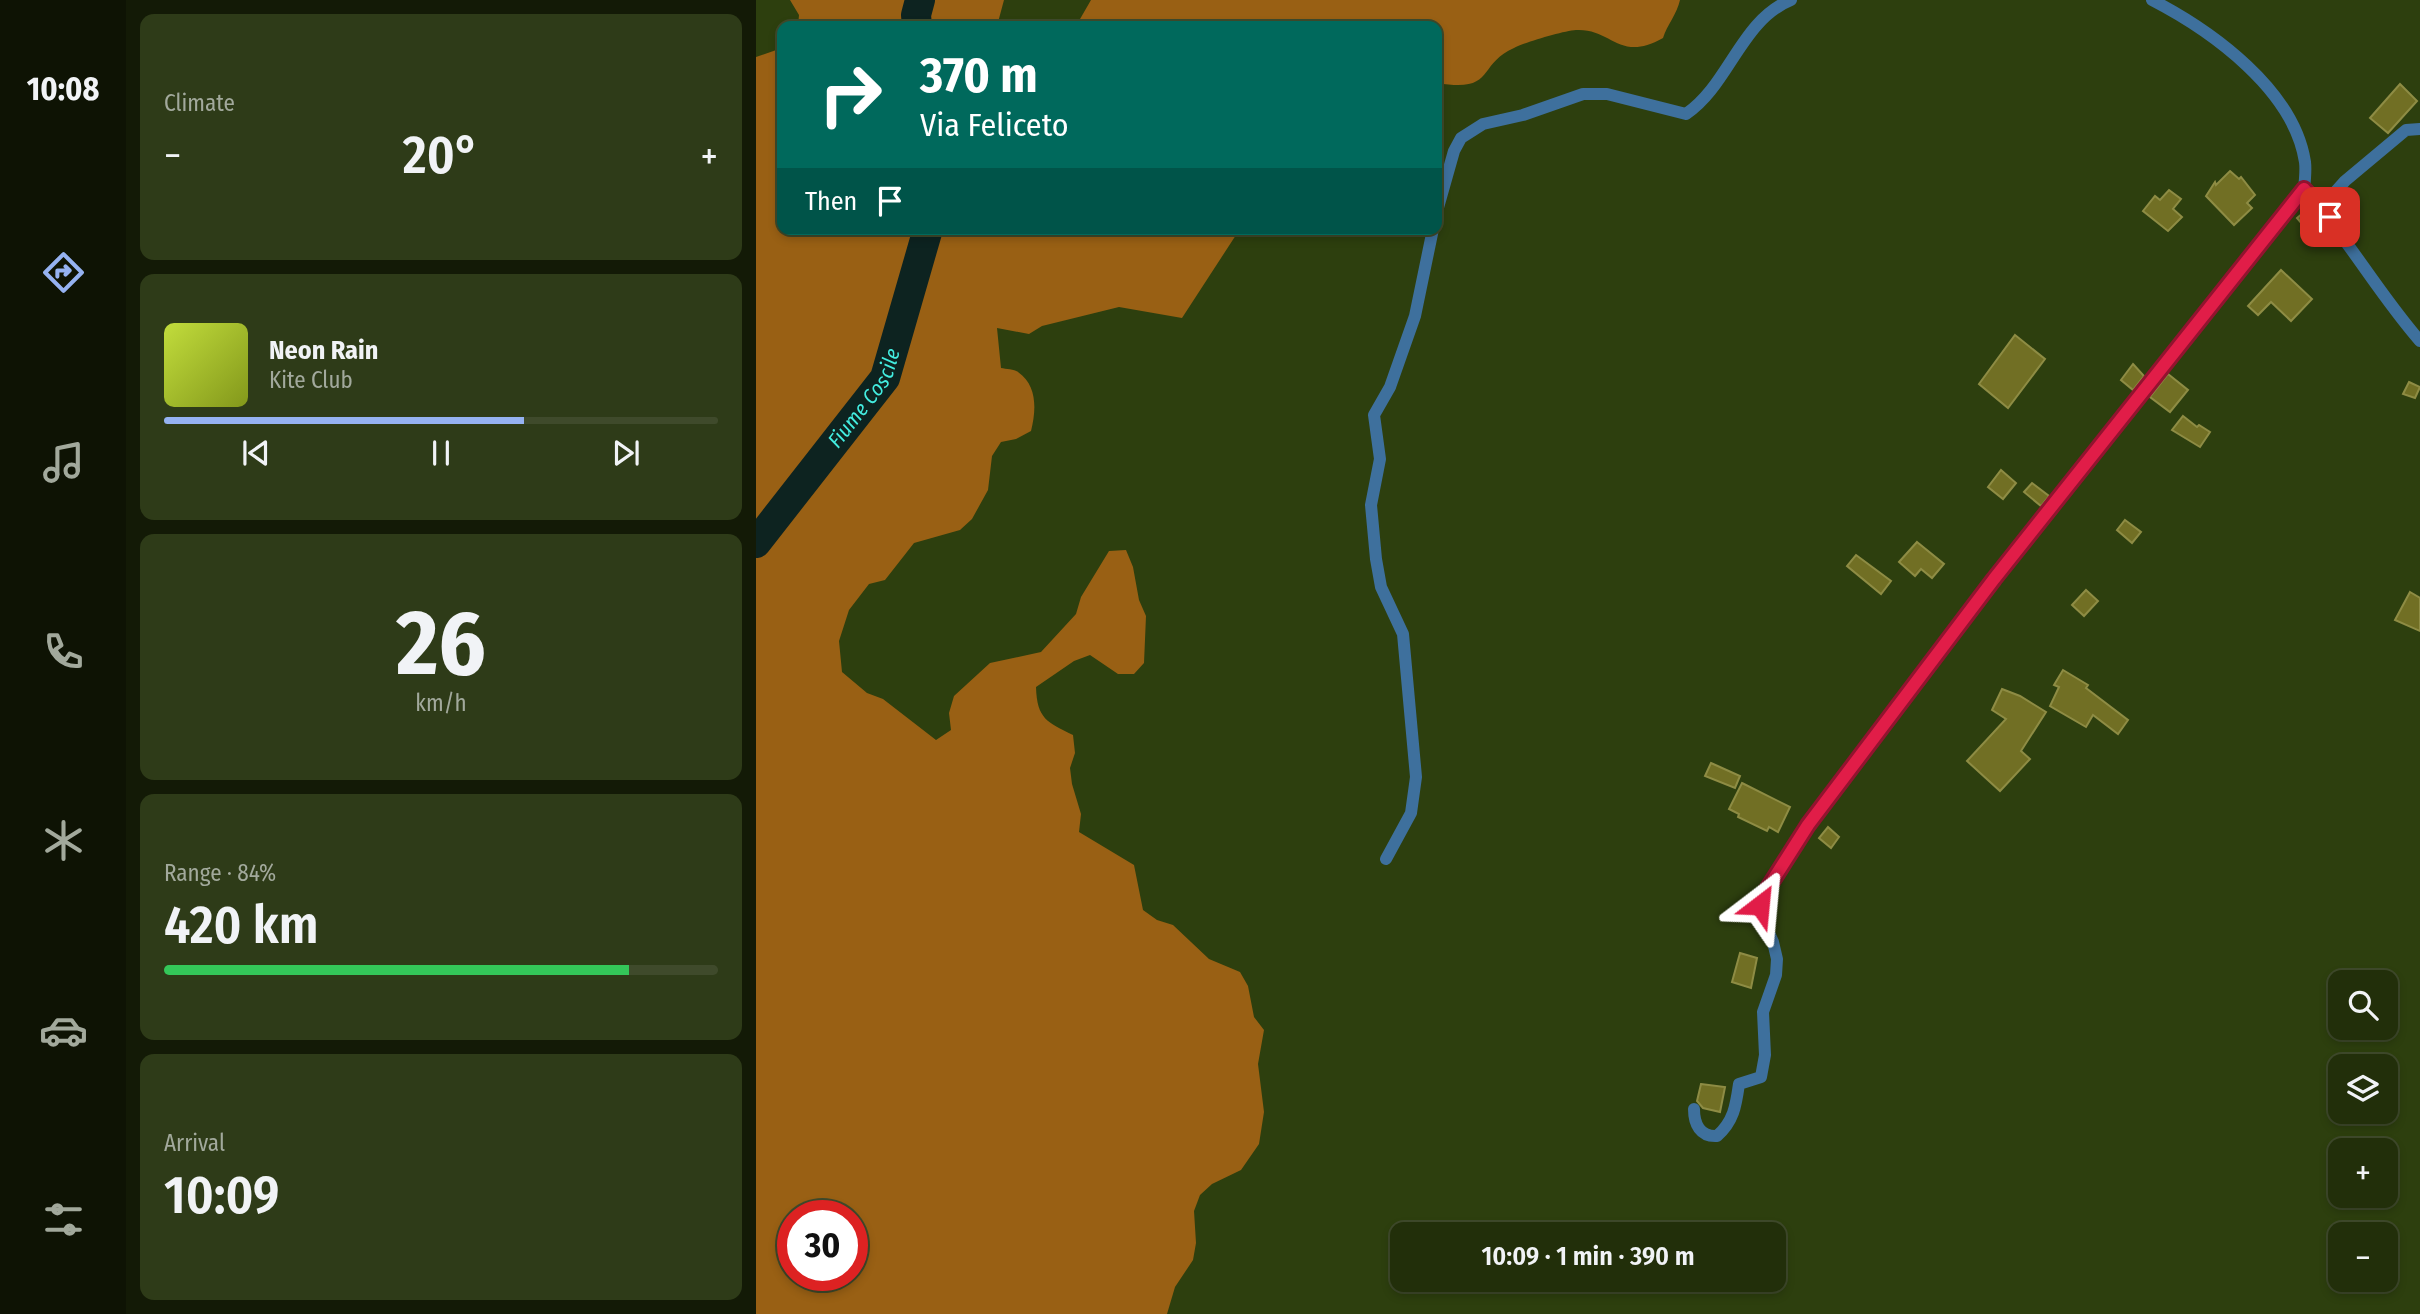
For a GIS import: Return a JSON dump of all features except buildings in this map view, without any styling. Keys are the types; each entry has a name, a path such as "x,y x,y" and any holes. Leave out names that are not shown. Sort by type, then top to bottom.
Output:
{"street":[{"path":"1442,193 1454,151 1461,138 1483,124 1523,115 1583,94 1606,94 1686,114 1699,105 1755,27 1791,0"},
{"path":"1693,1109 1694,1120 1702,1133 1717,1136 1728,1125 1736,1110 1739,1084 1761,1077 1765,1055 1763,1012 1776,975 1777,959 1773,942 1760,913 1760,905 1808,825 1994,579 2304,189 2305,162 2291,120 2268,88 2227,46 2181,15 2152,0"},
{"path":"2321,208 2345,181 2406,130 2420,129"},
{"path":"2304,189 2321,208 2392,310 2420,341"},
{"path":"1385,859 1411,813 1416,778 1402,634 1381,587 1376,559 1371,505 1380,459 1374,415 1390,387 1415,316 1432,235"}],"shaded area":[{"path":"790,0 1004,0 998,21 798,21 799,15"},
{"path":"1091,0 1680,0 1663,38 1648,45 1626,46 1588,31 1563,32 1514,48 1494,62 1477,81 1456,85 1442,84 1442,21 1079,21"},
{"path":"777,50 777,235 1236,235 1182,318 1119,307 1042,326 1029,334 997,328 1001,368 1018,372 1025,378 1032,392 1034,415 1031,431 1016,439 1001,442 992,456 988,490 972,519 960,530 914,543 885,580 869,584 849,610 839,641 842,672 867,693 883,699 936,740 951,730 949,713 954,696 990,663 1041,652 1076,614 1081,597 1109,551 1126,550 1146,616 1144,663 1134,674 1118,674 1090,655 1074,661 1036,687 1041,713 1050,723 1073,735 1075,753 1070,768 1081,814 1079,832 1134,865 1143,910 1157,920 1173,925 1209,959 1240,972 1248,986 1254,1017 1264,1030 1258,1064 1264,1112 1259,1144 1241,1170 1212,1184 1200,1195 1194,1211 1196,1243 1193,1260 1175,1287 1167,1314 756,1314 756,57"}],"waterway":[{"name":"Fiume Coscile","path":"917,21 920,0"},
{"name":"Fiume Coscile","path":"756,543 885,378 926,235"}],"route":[{"path":"1760,905 1808,825 1994,579 2304,189 2330,217"}]}
